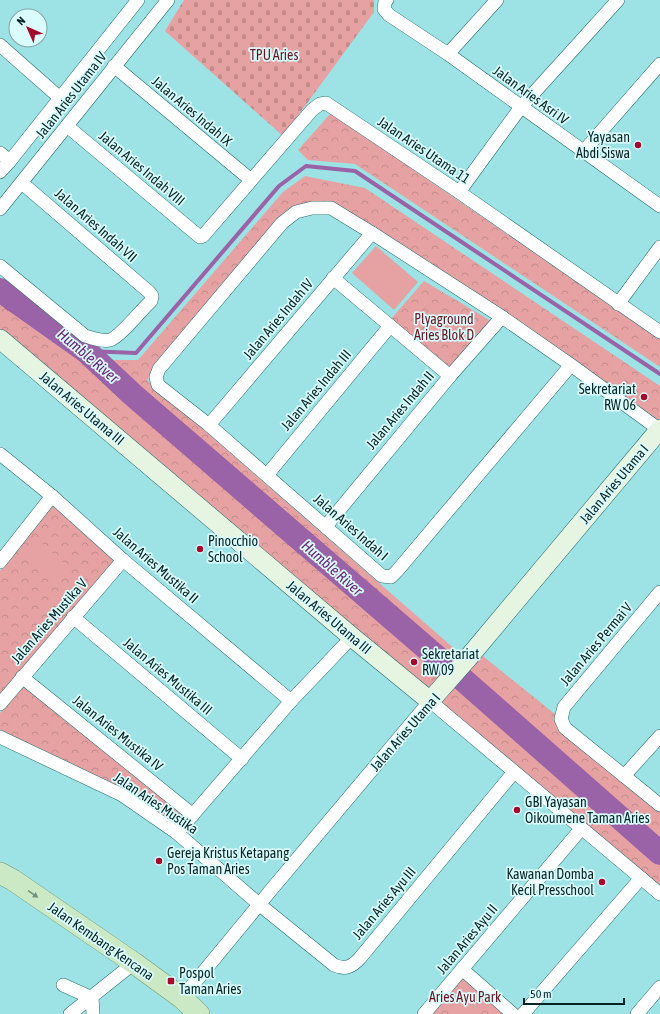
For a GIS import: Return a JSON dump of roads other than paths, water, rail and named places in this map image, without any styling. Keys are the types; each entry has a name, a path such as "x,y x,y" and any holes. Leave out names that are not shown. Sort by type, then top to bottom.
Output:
{"main road":[{"name":"Jalan Kembang Kencana","path":"0,873 13,880 134,963 182,998 199,1014"}],"street":[{"path":"0,172 5,157 60,98 138,0"},
{"path":"448,54 497,0"},
{"path":"459,192 521,107 618,0"},
{"name":"Jalan Aries Utama IV","path":"0,208 22,183 114,66 168,1"},
{"name":"Jalan Aries Asri IV","path":"385,5 389,15 448,54 660,206"},
{"path":"0,45 60,98"},
{"path":"584,152 660,64"},
{"name":"Jalan Aries Indah IX","path":"114,66 250,180"},
{"name":"Jalan Aries Utama 11","path":"197,235 200,237 203,236 312,110 320,104 326,103 459,192 660,332"},
{"name":"Jalan Aries Indah VIII","path":"67,126 197,235"},
{"name":"Jalan Aries Indah VII","path":"0,266 85,336 100,341 110,340 118,335 151,301 152,296 149,292 22,183"},
{"name":"Jalan Aries Indah I","path":"372,232 331,208 312,208 296,212 282,222 159,369 156,377 158,385 209,425 382,576 390,577 397,572 571,365"},
{"path":"372,232 502,317 660,430"},
{"name":"Jalan Aries Indah IV","path":"209,425 372,232"},
{"path":"618,304 660,247"},
{"path":"333,278 450,376"},
{"name":"Jalan Aries Indah II","path":"326,526 450,376 502,317"},
{"name":"Jalan Aries Indah III","path":"267,475 390,326"},
{"name":"Jalan Aries Utama III","path":"0,339 352,636 437,694 514,772 660,894"},
{"name":"Jalan Aries Utama I","path":"182,998 660,430"},
{"name":"Jalan Aries Mustika II","path":"0,454 52,496 123,560 291,700"},
{"path":"1,559 52,496"},
{"name":"Jalan Aries Mustika V","path":"0,704 123,560"},
{"name":"Jalan Aries Permai V","path":"624,776 565,728 561,719 564,707 660,592"},
{"name":"Jalan Aries Mustika III","path":"73,617 242,759"},
{"path":"177,833 291,700 352,636"},
{"name":"Jalan Aries Mustika IV","path":"22,677 193,815"},
{"path":"660,736 624,776 660,805"},
{"name":"Jalan Aries Mustika","path":"0,737 122,795 177,833 260,905"},
{"name":"Jalan Aries Ayu III","path":"260,905 334,965 348,968 360,958 514,772"},
{"name":"Jalan Aries Ayu II","path":"424,1014 581,829"},
{"path":"523,1014 641,878"},
{"path":"70,1014 134,963"},
{"path":"462,969 513,1014"},
{"path":"63,985 92,998"},
{"path":"637,1014 660,987"},
{"path":"92,998 93,1014"}],"waterway":[{"path":"86,351 136,353 279,186 306,166 355,171 660,374"},
{"name":"Humble River","path":"0,290 86,351 133,395 460,677 660,853"}],"place":[{"name":"Yayasan Abdi Siswa","path":"638,145"},
{"name":"Sekretariat RW 06","path":"644,397"},
{"name":"Pinocchio School","path":"200,549"},
{"name":"Sekretariat RW 09","path":"414,662"},
{"name":"GBI Yayasan Oikoumene Taman Aries","path":"517,810"},
{"name":"Gereja Kristus Ketapang Pos Taman Aries","path":"159,861"},
{"name":"Kawanan Domba Kecil Presschool","path":"602,882"},
{"name":"Pospol Taman Aries","path":"171,981"}],"park label":[{"name":"TPU Aries","path":"274,55"},
{"name":"Plyaground Aries Blok D","path":"444,328"},
{"name":"Aries Ayu Park","path":"465,997"}]}
